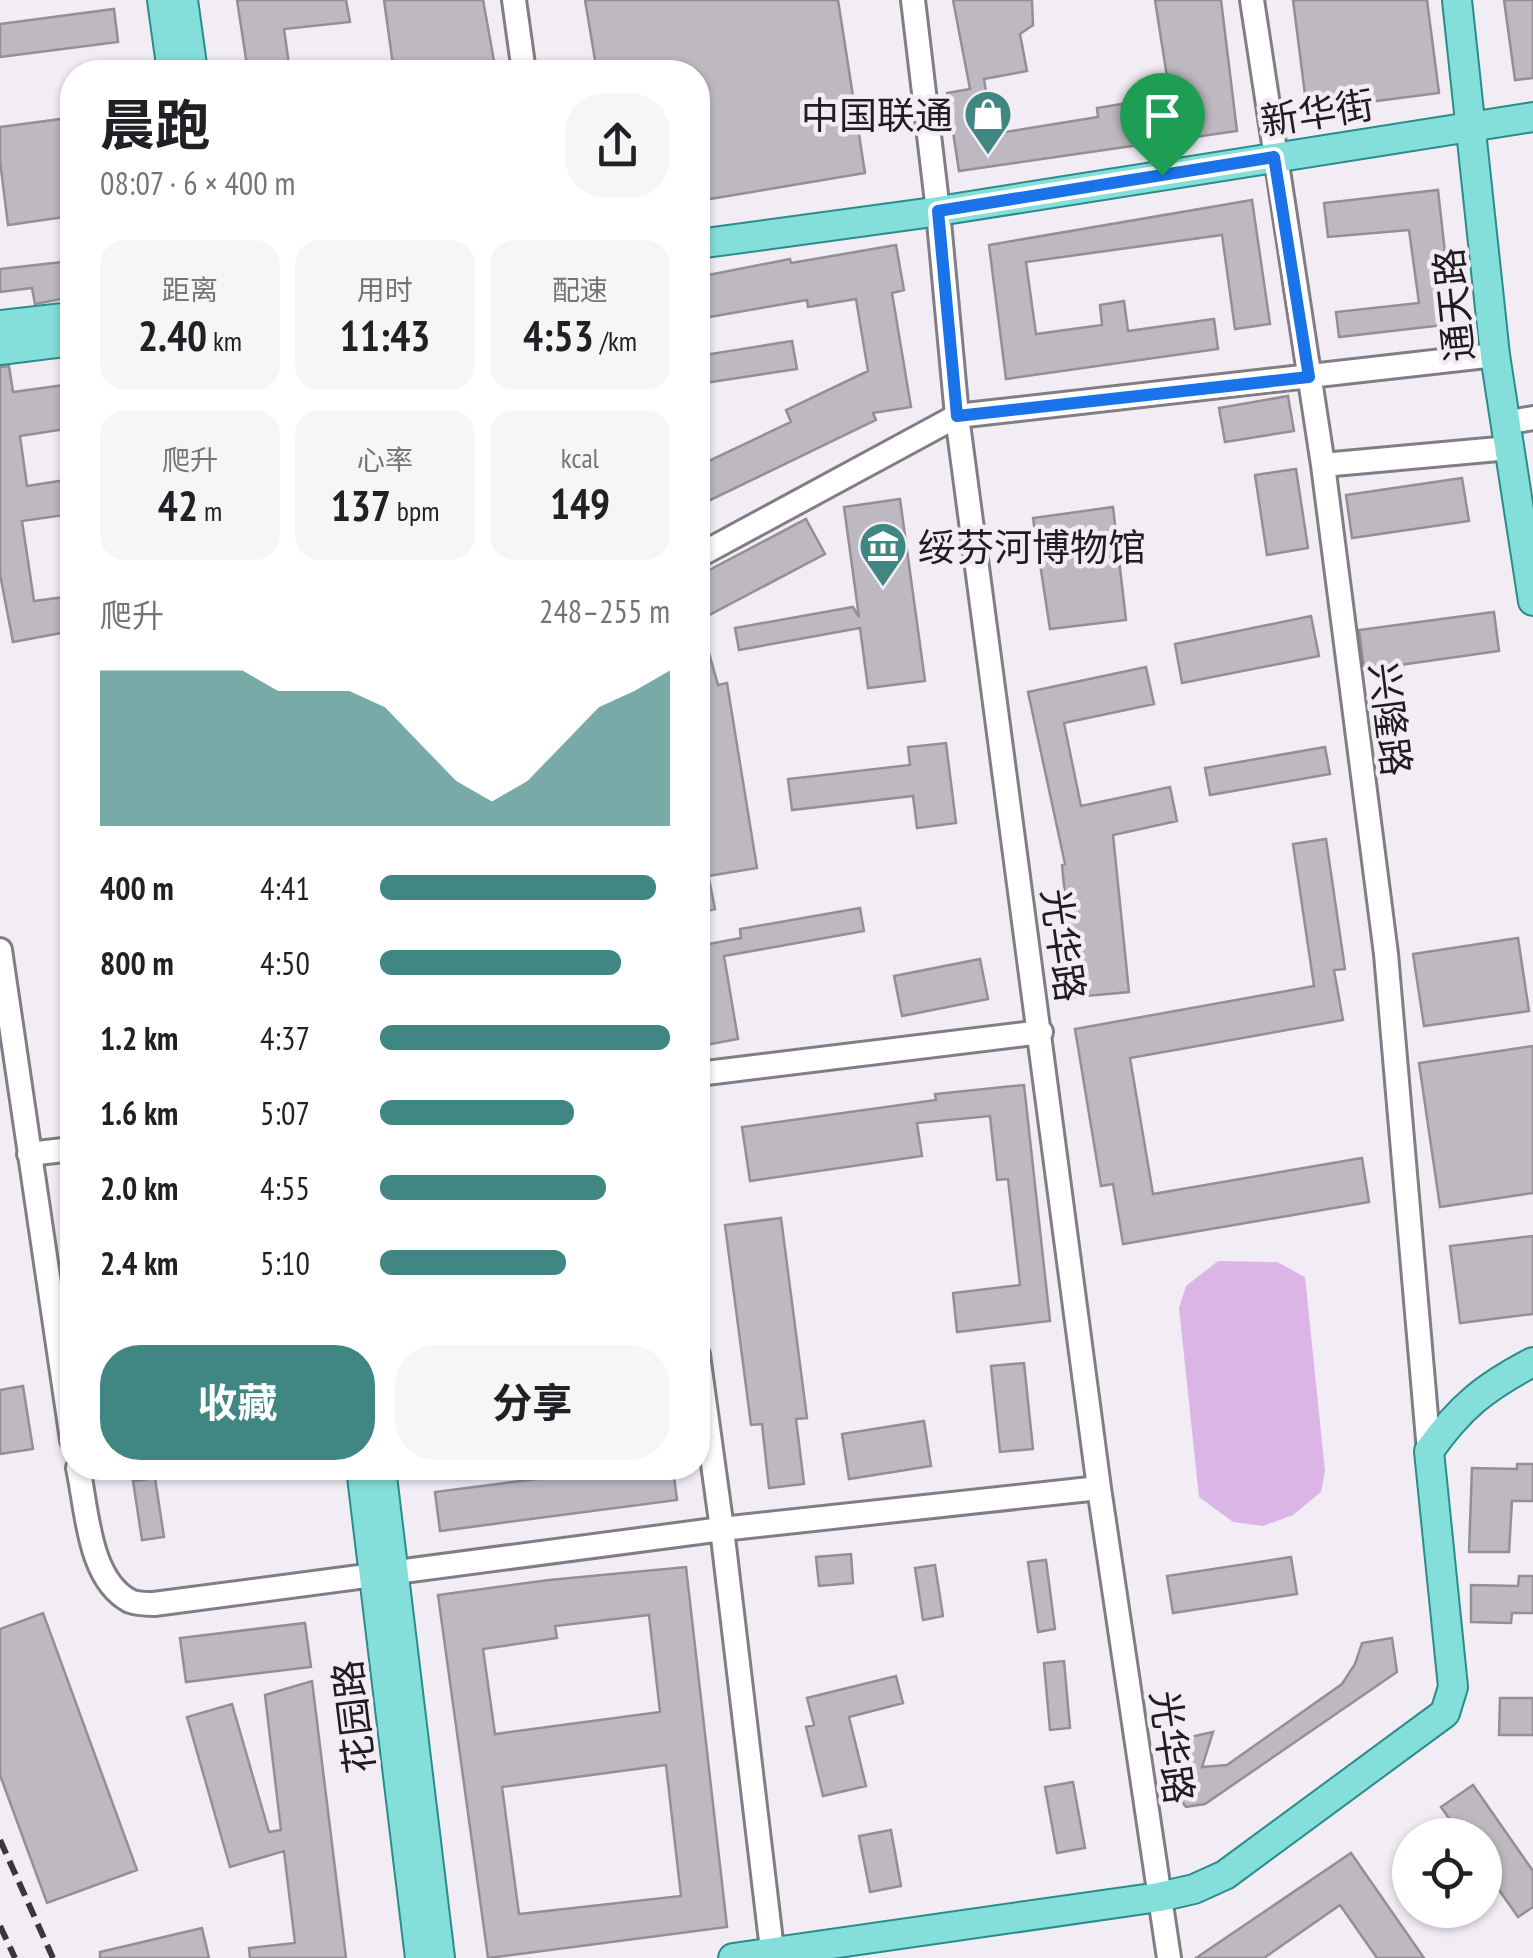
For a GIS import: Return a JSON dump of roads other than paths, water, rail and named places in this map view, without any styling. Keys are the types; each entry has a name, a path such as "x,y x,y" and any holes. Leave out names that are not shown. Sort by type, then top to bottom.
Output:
{"main road":[{"path":"162,0 170,60"},
{"path":"183,0 191,60"},
{"name":"通天路","path":"1457,0 1495,355 1516,430 1533,602"},
{"name":"新华街","path":"710,242 938,211 1533,117"},
{"path":"0,325 60,318"},
{"path":"0,350 60,342"},
{"path":"733,1958 773,1956 1194,1889 1225,1875 1446,1714 1453,1687 1429,1451 1455,1414 1494,1382 1533,1362"},
{"name":"花园路","path":"364,1480 384,1572 440,1958"},
{"name":"花园路","path":"381,1480 384,1572 420,1958"}],"street":[{"path":"514,0 522,60"},
{"name":"光华路","path":"912,0 938,211 957,416 1099,1488 1169,1958"},
{"name":"兴隆路","path":"1252,0 1323,464 1386,954 1429,1451"},
{"path":"710,550 957,416 1495,355"},
{"path":"1323,464 1516,430"},
{"path":"0,950 60,1360"},
{"path":"710,1073 1040,1032"},
{"path":"29,1154 60,1150"},
{"path":"710,1442 773,1956"},
{"path":"81,1480 98,1560 114,1587 132,1602 154,1604 722,1528 1099,1488"}],"railway":[{"path":"0,1840 53,1958"},
{"path":"0,1926 15,1958"}],"place":[{"name":"中国联通","path":"988,156"},
{"name":"绥芬河博物馆","path":"883,588"}]}
